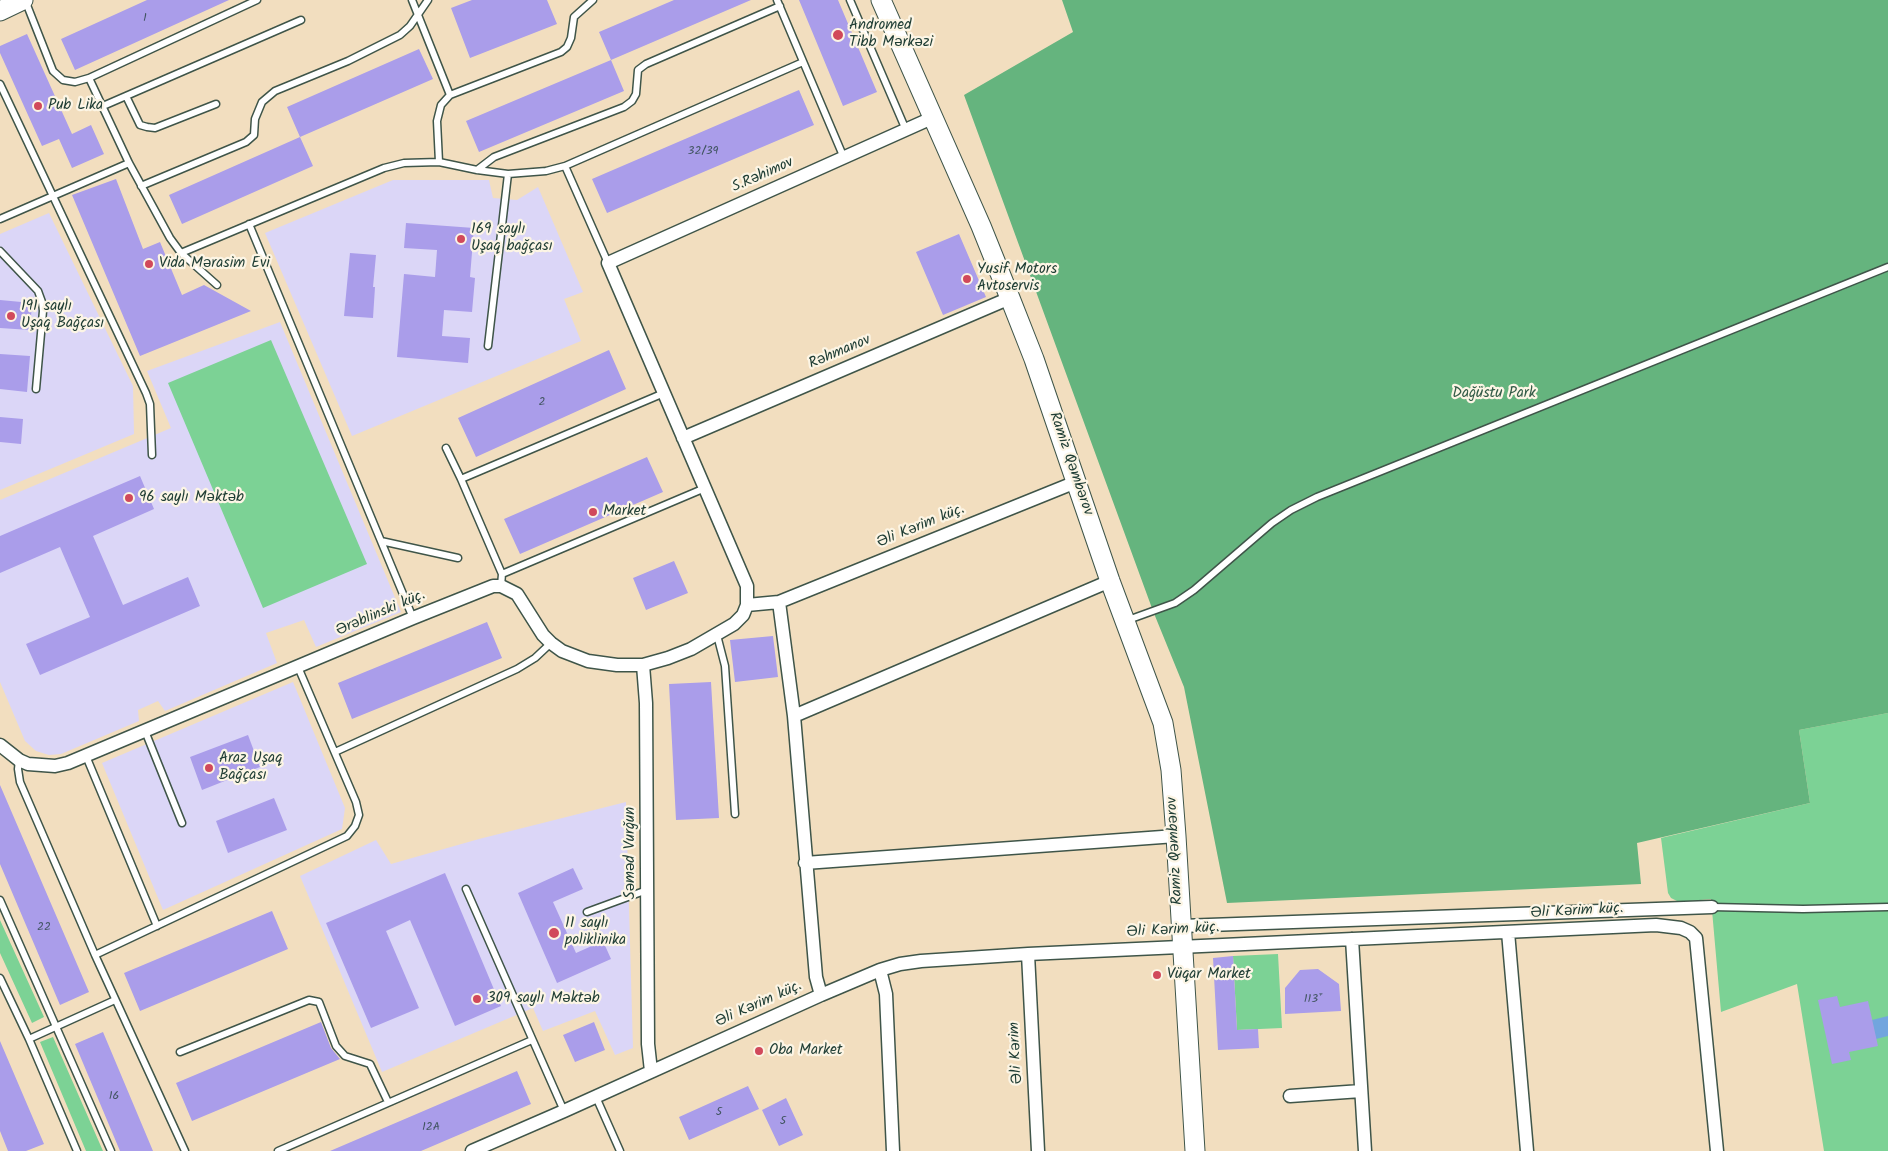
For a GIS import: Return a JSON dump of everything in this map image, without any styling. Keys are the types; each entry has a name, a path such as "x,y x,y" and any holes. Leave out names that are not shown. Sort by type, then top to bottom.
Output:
{"main road":[{"path":"0,11 24,0"},
{"name":"Ramiz Qəmbərov","path":"881,0 981,226 1034,359 1110,581 1154,698 1167,740 1176,836 1195,1151"}],"street":[{"name":"S.Rəhimov","path":"608,263 932,118"},
{"path":"502,580 517,594 551,643 562,651 588,661 617,665 643,665 692,649 734,624 743,616 747,605 747,586 608,263"},
{"name":"Rəhmanov","path":"683,438 1010,298"},
{"name":"Əli Kərim küç.","path":"747,605 779,602 1076,482"},
{"name":"Ərəblinski küç.","path":"0,745 19,760 40,766 55,766 86,756 502,580"},
{"path":"794,716 1110,581"},
{"path":"779,602 794,716 816,977 821,995"},
{"name":"Səməd Vurğun","path":"643,665 646,703 648,1044 651,1071"},
{"path":"805,863 1176,836"},
{"path":"1181,926 1712,907"},
{"name":"Əli Kərim küç.","path":"472,1151 564,1112 651,1071 880,970 921,961 1028,954 1656,925 1681,928 1690,932 1696,938 1717,1151"},
{"path":"1508,932 1527,1151"},
{"path":"1352,939 1365,1151"},
{"name":"Əli Kərim","path":"1028,954 1038,1151"},
{"path":"880,970 886,994 893,1151"},
{"path":"1290,1096 1361,1090"}],"lane":[{"path":"24,0 53,71 63,80 76,82 89,78 257,0"},
{"path":"412,0 450,95"},
{"path":"140,186 246,142 254,135 255,119 262,102 275,90 348,61 400,35 410,26 428,0"},
{"path":"440,162 437,121 441,104 450,95 561,52 568,47 574,17 591,0"},
{"path":"850,0 906,130"},
{"path":"477,170 494,157 624,107 632,101 636,94 638,70 646,64 779,3 844,158"},
{"path":"102,106 301,20"},
{"path":"181,253 384,168 413,162 440,162 508,174 546,171 565,166 803,62"},
{"path":"89,78 140,186 170,238 181,253 217,285"},
{"path":"0,84 150,404 152,455"},
{"path":"126,96 140,125 155,128 216,104"},
{"path":"0,219 53,194 129,163"},
{"path":"565,166 608,263"},
{"path":"488,346 508,174"},
{"path":"250,224 413,618"},
{"path":"0,251 38,291 42,302 43,311 36,389"},
{"path":"1125,621 1174,603 1194,590 1272,523 1291,510 1317,497 1888,267"},
{"path":"461,479 664,393"},
{"path":"446,448 461,479 502,580 704,488"},
{"path":"381,541 458,558"},
{"path":"717,635 725,666 735,814"},
{"path":"335,752 517,669 535,658 551,643"},
{"path":"95,955 348,836 355,826 359,815 356,802 298,667"},
{"path":"145,731 182,823"},
{"path":"86,756 157,926"},
{"path":"19,760 20,782 115,1000 185,1151"},
{"path":"466,889 564,1112"},
{"path":"587,912 647,890"},
{"path":"0,900 111,1151"},
{"path":"1712,907 1803,909 1888,907"},
{"path":"0,978 2,990 29,1039 77,1151"},
{"path":"29,1039 115,1000"},
{"path":"180,1052 309,1000 319,1002 336,1046 345,1056 370,1064 388,1102"},
{"path":"278,1151 532,1040"},
{"path":"596,1097 620,1151"}],"shaded area":[{"path":"393,180 489,180 493,198 517,200 538,187 583,292 564,299 581,341 352,436 265,233"},
{"path":"49,213 133,386 134,434 0,490 0,234"},
{"path":"280,322 401,612 316,647 304,620 266,633 277,663 165,711 158,701 138,710 139,721 61,754 49,755 36,751 25,741 0,682 0,500 171,428 147,371"},
{"path":"293,682 345,808 342,829 163,910 102,763"},
{"path":"626,802 633,1048 615,1055 595,1011 543,1031 533,1008 382,1072 300,876 376,840 391,864 479,839"}],"green space":[{"name":"Dağüstu Park","path":"1062,0 1888,0 1888,713 1799,730 1810,803 1637,843 1641,884 1227,903 1184,687 1153,611 964,95 1073,32"},
{"path":"271,340 367,564 263,608 168,383"},
{"path":"1888,713 1888,1151 1824,1151 1797,984 1721,1012 1711,899 1679,902 1671,898 1668,893 1661,838 1810,803 1799,730"},
{"path":"0,920 44,1017 32,1023 0,953"},
{"path":"1278,954 1282,1028 1237,1030 1233,956"},
{"path":"53,1037 103,1151 86,1151 40,1042"}],"water":[{"path":"1888,1016 1888,1036 1876,1039 1872,1020"}],"building":[{"path":"147,0 229,0 75,70 61,39"},
{"path":"472,0 547,0 557,24 470,58 451,8"},
{"path":"674,0 751,0 611,60 599,32"},
{"path":"799,0 838,0 877,92 843,106"},
{"path":"27,34 72,134 91,125 104,154 72,168 59,139 42,146 0,53 0,46"},
{"path":"419,49 433,79 300,137 287,107"},
{"path":"611,60 624,91 479,152 466,121"},
{"path":"799,90 814,125 607,213 592,179"},
{"path":"300,137 313,166 182,224 169,195"},
{"path":"116,179 143,249 160,242 182,295 204,285 251,311 140,356 72,195"},
{"path":"406,223 474,228 470,277 475,278 472,312 444,310 442,336 470,338 468,363 397,357 404,274 435,277 437,250 404,248"},
{"path":"959,234 986,297 943,315 916,252"},
{"path":"350,253 376,255 373,318 344,316"},
{"path":"0,300 32,303 30,330 0,328"},
{"path":"609,350 626,389 476,457 458,418"},
{"path":"0,354 30,356 27,392 0,389"},
{"path":"0,417 23,419 21,444 0,442"},
{"path":"647,457 663,492 520,554 504,519"},
{"path":"140,476 154,509 93,536 123,605 188,577 200,606 40,675 26,644 90,617 60,547 0,573 0,536"},
{"path":"674,561 688,593 646,610 633,578"},
{"path":"487,622 502,658 352,719 338,683"},
{"path":"773,636 778,677 735,682 730,640"},
{"path":"711,682 719,818 676,820 669,684"},
{"path":"248,735 260,767 202,790 190,757"},
{"path":"0,785 89,992 60,1005 0,864"},
{"path":"274,798 287,830 228,853 216,821"},
{"path":"573,868 583,889 553,902 576,953 603,941 611,959 557,983 518,893"},
{"path":"445,873 501,1006 455,1026 410,920 386,931 419,1008 371,1028 326,923"},
{"path":"272,911 288,949 140,1011 124,973"},
{"path":"1233,956 1237,1030 1258,1029 1259,1048 1218,1050 1213,958"},
{"path":"1318,969 1339,984 1341,1011 1285,1014 1285,988 1300,970"},
{"path":"1837,996 1840,1007 1868,1001 1878,1046 1849,1052 1851,1060 1832,1064 1818,1000"},
{"path":"321,1022 331,1048 340,1059 192,1121 176,1083"},
{"path":"594,1022 605,1050 575,1062 563,1035"},
{"path":"103,1032 153,1151 120,1151 75,1044"},
{"path":"0,1041 44,1144 26,1151 8,1151 0,1131"},
{"path":"517,1071 531,1104 421,1151 330,1151"},
{"path":"748,1086 759,1109 689,1140 679,1117"},
{"path":"786,1098 803,1135 779,1146 762,1110"}],"place":[{"name":"Andromed Tibb Mərkəzi","path":"838,35"},
{"name":"Pub Lika","path":"38,106"},
{"name":"169 saylı Uşaq bağçası","path":"461,239"},
{"name":"Vida Mərasim Evi","path":"149,264"},
{"name":"Yusif Motors Avtoservis","path":"967,279"},
{"name":"191 saylı Uşaq Bağçası","path":"11,316"},
{"name":"96 saylı Məktəb","path":"129,498"},
{"name":"Market","path":"593,512"},
{"name":"Araz Uşaq Bağçası","path":"209,768"},
{"name":"11 saylı poliklinika","path":"554,933"},
{"name":"Vüqar Market","path":"1157,975"},
{"name":"309 saylı Məktəb","path":"477,999"},
{"name":"Oba Market","path":"759,1051"}]}
